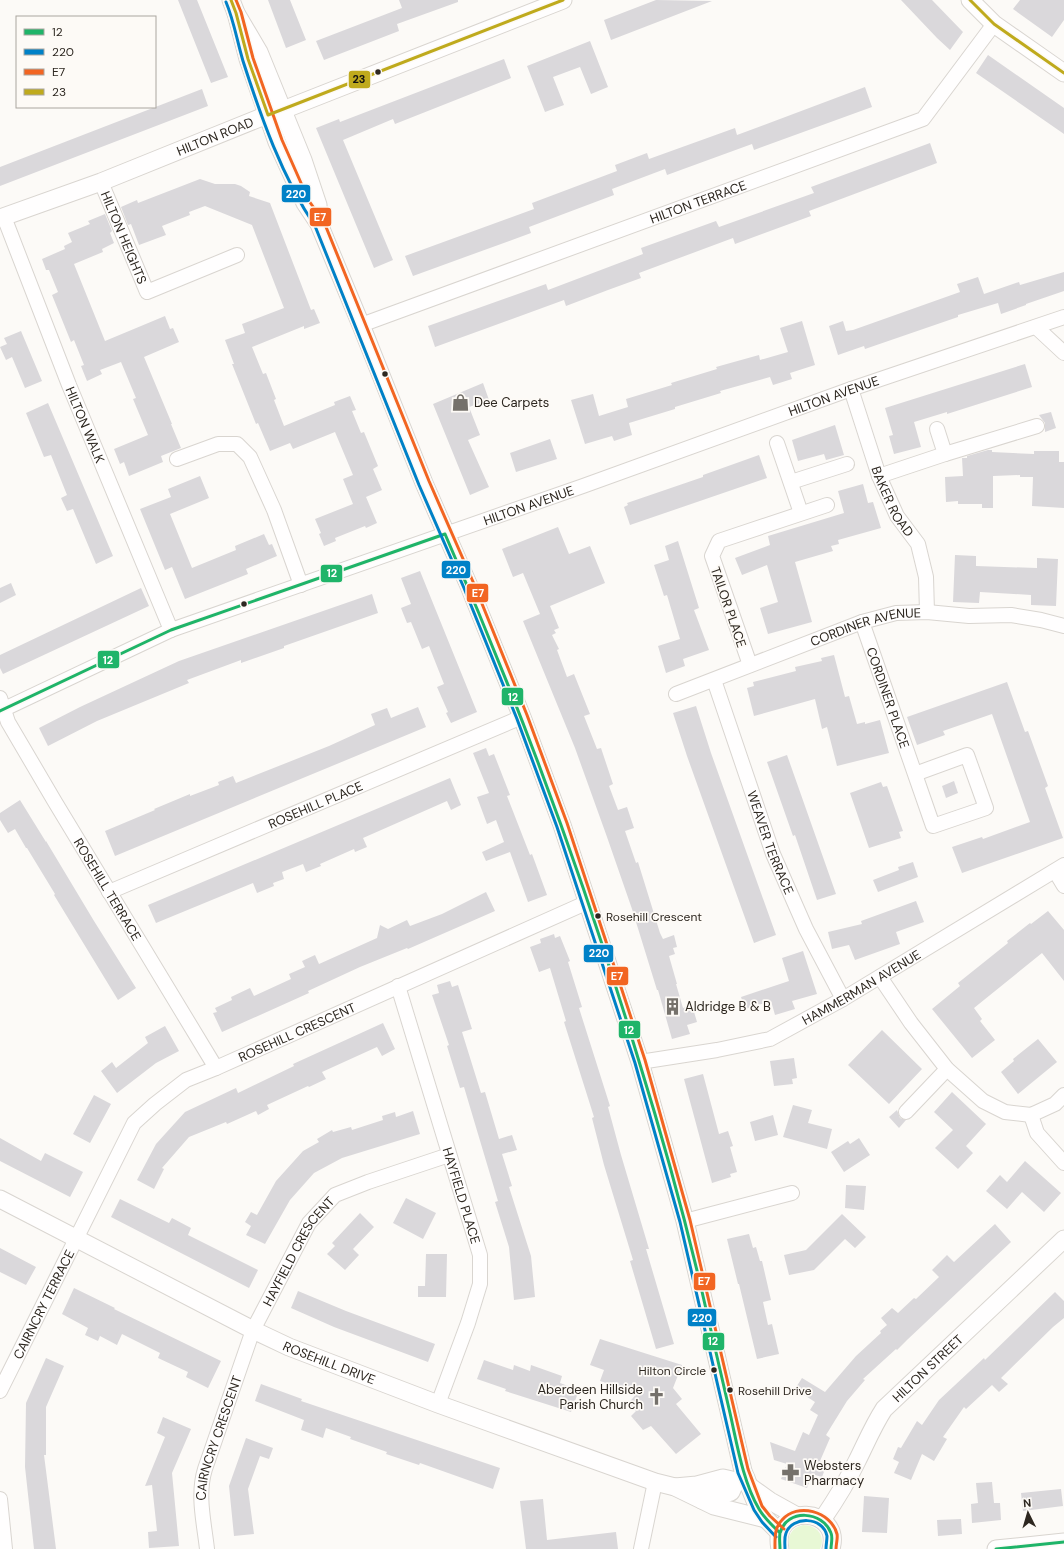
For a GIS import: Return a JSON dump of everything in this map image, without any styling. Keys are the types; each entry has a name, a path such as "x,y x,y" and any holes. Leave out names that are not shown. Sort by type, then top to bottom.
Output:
{"street":[{"name":"HILTON ROAD","path":"2,218 101,182 275,112 563,0"},
{"path":"970,0 994,24 1064,74"},
{"path":"234,6 248,59 275,112 278,142 305,203 319,224 361,325 445,534 522,717 562,825 640,1062 685,1221 743,1471 744,1482 758,1508 780,1541"},
{"name":"HILTON TERRACE","path":"361,325 923,119 994,24"},
{"name":"HILTON HEIGHTS","path":"101,182 147,292 237,255"},
{"name":"HILTON WALK","path":"2,218 69,385 171,630"},
{"name":"HILTON AVENUE","path":"2,706 171,630 851,389 1064,317"},
{"path":"1036,327 1064,353"},
{"name":"BAKER ROAD","path":"851,389 879,476 897,516 918,544 926,577 927,612"},
{"path":"879,476 1037,426"},
{"path":"937,429 945,454"},
{"path":"777,443 801,513"},
{"path":"177,459 218,444 237,444 250,457 274,510 301,585"},
{"path":"791,482 848,464"},
{"name":"TAILOR PLACE","path":"750,666 712,556 719,542 827,505"},
{"name":"CORDINER AVENUE","path":"676,694 862,622 896,613 927,612 969,616 1011,615 1041,620 1064,626"},
{"name":"CORDINER PLACE","path":"862,622 915,774 934,826 986,808 967,755 915,774"},
{"name":"WEAVER TERRACE","path":"714,680 773,854 806,929 843,999"},
{"name":"ROSEHILL TERRACE","path":"2,706 8,722 216,1068"},
{"name":"ROSEHILL PLACE","path":"109,892 522,717"},
{"path":"1059,868 1064,886"},
{"name":"HAMMERMAN AVENUE","path":"640,1062 717,1050 770,1039 843,999 974,918 1059,868"},
{"name":"ROSEHILL CRESCENT","path":"76,1239 134,1123 155,1104 186,1080 588,902"},
{"path":"880,977 911,1023 947,1068 983,1101 1005,1112 1031,1115 1055,1104 1064,1095"},
{"name":"HAYFIELD PLACE","path":"398,986 480,1254 480,1284 468,1323 438,1404"},
{"path":"906,1112 947,1068"},
{"path":"1031,1115 1036,1133 1064,1163"},
{"name":"HAYFIELD CRESCENT","path":"253,1330 309,1223 335,1195 368,1182 449,1155"},
{"path":"685,1221 792,1193"},
{"name":"ROSEHILL DRIVE","path":"0,1199 253,1330 289,1347 438,1404 655,1482 675,1487 714,1506 766,1519"},
{"name":"CAIRNCRY TERRACE","path":"0,1391 76,1239"},
{"name":"HILTON STREET","path":"822,1520 836,1499 876,1421 884,1409 1064,1239"},
{"name":"CAIRNCRY CRESCENT","path":"207,1549 201,1496 201,1482 253,1330"},
{"name":"ROSEHILL DRIVE","path":"675,1487 697,1485 723,1478 744,1482"},
{"path":"640,1549 655,1482"},
{"path":"702,1500 731,1492 744,1482"},
{"path":"744,1482 770,1501 797,1516"},
{"path":"0,1499 5,1549"},
{"path":"780,1541 786,1522 797,1516 810,1515 822,1520 830,1529 832,1535 831,1549"},
{"path":"996,1549 1064,1542"}],"green space":[{"path":"808,1525 819,1532 822,1540 820,1549 790,1549 790,1534 795,1528"}],"building":[{"path":"178,0 197,0 228,77 211,83"},
{"path":"268,0 290,0 306,40 286,48"},
{"path":"399,0 458,0 458,2 397,24 399,31 324,60 316,41 402,8"},
{"path":"656,0 712,1 611,40 604,20"},
{"path":"901,0 932,0 963,32 950,50 937,38"},
{"path":"1020,0 1064,0 1064,20 1052,37 1013,9"},
{"path":"590,41 608,87 591,94 580,67 553,77 564,105 545,112 527,66"},
{"path":"988,55 1064,108 1064,134 976,73"},
{"path":"504,59 511,78 395,124 393,119 343,140 393,260 374,268 316,128 339,119 340,122"},
{"path":"865,87 872,107 754,150 752,144 667,175 665,169 612,189 614,195 529,227 531,233 413,276 405,256 534,209 532,203 617,171 615,165 647,153 649,159 735,128 737,135"},
{"path":"202,89 208,106 0,186 0,167"},
{"path":"930,143 937,163 809,211 811,216 735,244 733,238 639,273 641,278 566,306 564,300 435,347 428,326 546,284 548,290 643,254 641,248 716,221 719,227 814,193 811,187"},
{"path":"200,179 215,184 235,184 241,186 250,192 249,196 270,203 311,310 314,309 320,323 304,329 304,326 252,347 263,374 266,373 284,426 335,405 334,402 350,396 356,410 352,411 361,433 364,432 378,466 373,469 382,490 366,497 377,523 366,528 365,526 335,538 336,541 324,546 319,534 321,533 315,519 353,504 343,479 353,475 335,432 293,449 290,443 270,451 258,423 256,424 232,364 234,364 225,340 245,333 242,324 284,308 252,225 205,206 189,212 190,215 162,226 166,235 139,245 131,224 128,225 121,207 137,200 138,203"},
{"path":"105,214 112,231 110,233 114,243 102,249 103,252 74,264 105,341 165,316 170,329 173,328 179,342 144,357 181,448 161,456 163,462 129,476 124,462 120,464 114,449 148,435 133,399 136,398 121,362 100,370 102,374 87,381 81,366 84,365 74,340 71,342 52,295 58,292 49,270 46,270 42,259 65,249 64,246 72,242 68,233 90,224 88,221"},
{"path":"1064,272 1064,291 1001,314 998,303 958,315 958,317 865,349 864,346 838,355 829,326 843,321 846,331 853,330 960,292 957,284 978,277 984,294 1019,282 1020,285"},
{"path":"802,321 815,365 790,373 792,379 773,385 770,377 720,391 721,393 629,423 632,435 614,441 612,436 585,444 571,400 593,394 599,416 628,407 626,399 717,369 716,367 759,355 760,360 788,352 780,328"},
{"path":"21,331 42,381 25,388 12,357 6,360 0,347 7,344 4,338"},
{"path":"1025,364 1032,387 947,414 947,412 914,422 921,447 894,454 889,436 893,435 885,408"},
{"path":"483,383 489,400 469,407 480,435 468,440 489,487 470,495 433,404"},
{"path":"48,403 113,556 96,564 73,509 67,511 61,498 67,495 51,455 44,457 26,413"},
{"path":"1051,412 1056,428 1045,432 1045,423 1039,415"},
{"path":"835,425 844,455 826,460 824,454 798,461 792,440"},
{"path":"550,439 557,459 516,472 510,453"},
{"path":"992,450 992,452 1034,454 1034,451 1059,451 1059,462 1064,462 1064,508 1032,506 1033,477 1020,477 1020,475 993,476 993,508 982,508 982,504 958,504 958,501 946,502 945,477 963,476 962,458 967,458 967,456"},
{"path":"759,455 767,478 630,525 624,507 628,505 627,503 703,477 703,475"},
{"path":"200,476 209,498 170,514 192,568 236,550 235,546 264,534 269,545 272,544 277,556 246,569 248,574 185,599 172,567 165,570 140,509 171,497 168,489"},
{"path":"863,484 868,503 873,502 881,528 838,540 839,544 831,546 833,551 795,562 812,622 768,634 760,608 778,602 767,565 742,575 735,558 770,545 768,536 844,513 838,491"},
{"path":"558,527 569,554 590,546 605,583 550,606 559,628 554,630 556,633 552,635 559,649 557,650 567,677 574,674 590,714 584,716 597,749 601,748 613,784 609,786 618,810 627,807 634,828 625,831 636,863 638,862 660,933 663,939 674,935 677,947 673,948 675,954 669,956 676,984 683,1008 692,1005 697,1022 687,1025 690,1034 672,1039 632,909 607,837 575,748 523,621 540,614 523,573 513,577 502,549"},
{"path":"678,541 699,608 694,610 709,650 683,659 685,666 666,673 658,646 680,639 667,595 664,596 654,565 669,560 665,546"},
{"path":"955,555 976,556 976,566 1037,568 1037,558 1058,559 1056,606 1031,605 1031,595 980,592 979,603 953,602"},
{"path":"420,571 477,712 451,723 437,687 444,684 429,646 422,649 411,622 407,623 401,608 411,604 401,578"},
{"path":"11,583 16,595 0,603 0,588"},
{"path":"141,588 149,606 3,674 0,668 0,655"},
{"path":"372,594 378,613 284,646 284,648 241,663 241,660 187,680 189,683 97,721 48,746 39,728 80,707 179,661"},
{"path":"834,655 845,697 849,696 857,724 865,722 865,724 880,720 889,753 837,766 827,727 822,729 815,699 754,716 747,688 754,686 753,682 796,671 795,667 822,661 821,658"},
{"path":"1007,682 1025,732 1028,731 1048,786 1045,788 1063,838 962,873 952,847 982,837 983,839 1030,822 992,714 943,731 945,735 917,745 907,717"},
{"path":"696,706 711,753 776,935 754,943 673,713"},
{"path":"418,707 426,727 115,856 105,831 190,794 190,796 219,785 218,782 233,776 236,783 329,746 375,725 371,714 387,708 391,718"},
{"path":"486,748 489,756 494,754 510,795 507,796 530,855 532,854 547,895 528,902 510,852 486,861 482,852 504,842 496,820 487,824 477,797 489,793 473,753"},
{"path":"787,755 836,894 817,900 795,835 793,836 767,762"},
{"path":"450,778 461,805 451,810 447,801 363,838 367,847 355,852 354,849 306,872 303,864 282,872 284,879 273,883 274,886 257,893 253,883 156,923 148,905"},
{"path":"954,781 958,793 946,798 942,786"},
{"path":"881,782 883,787 887,786 903,831 899,832 901,838 869,848 850,793"},
{"path":"20,800 136,988 118,1000 15,829 8,833 0,820 0,813"},
{"path":"913,862 918,877 878,892 873,880 899,870 898,867"},
{"path":"486,892 495,911 408,949 407,948 360,967 308,991 309,993 222,1032 213,1013 217,1012 215,1008 232,1000 231,997 250,988 254,996 291,979 289,974 305,967 302,961 315,955 319,964 377,938 380,925 388,929 407,920 410,926 442,914"},
{"path":"916,901 924,922 896,932 900,944 855,960 849,945 832,949 828,932 862,924 861,921"},
{"path":"1048,911 1064,930 1064,981 1042,953 974,1008 982,1019 980,1021 995,1040 972,1058 932,1009 960,986 958,983 1008,943 1007,941"},
{"path":"554,934 555,938 560,936 570,961 568,962 582,1007 579,1008 610,1106 608,1107 621,1155 649,1249 646,1249 674,1344 656,1349 630,1261 633,1260 604,1165 592,1118 594,1117 564,1022 566,1021 550,968 539,972 530,947 541,943 540,939"},
{"path":"803,951 817,994 792,1001 795,1009 775,1015 771,1001 745,1009 741,997 789,981 782,958"},
{"path":"450,981 452,987 458,985 472,1029 462,1032 481,1093 485,1092 499,1139 512,1135 517,1150 502,1154 512,1186 509,1187 531,1256 535,1297 514,1300 509,1247 495,1202 498,1201 464,1087 460,1088 447,1046 449,1045 432,995 439,993 437,985"},
{"path":"383,1023 395,1049 382,1056 377,1047 322,1072 326,1079 267,1105 269,1109 258,1115 256,1111 227,1124 226,1122 189,1137 162,1168 164,1169 154,1189 137,1180 156,1144 185,1112 236,1088 238,1093 294,1066 293,1064"},
{"path":"165,1026 179,1051 156,1063 117,1093 101,1071 112,1062 116,1068 148,1043 145,1037"},
{"path":"882,1030 922,1069 889,1104 848,1065"},
{"path":"1038,1039 1057,1062 1018,1094 1001,1072 1014,1061 1013,1059"},
{"path":"794,1058 797,1078 792,1079 793,1084 774,1086 770,1061"},
{"path":"703,1074 719,1134 728,1131 733,1146 730,1147 737,1172 730,1174 731,1177 712,1183 684,1079"},
{"path":"952,1092 986,1124 966,1146 973,1153 958,1169 935,1148 953,1130 934,1112"},
{"path":"94,1095 111,1104 90,1143 73,1134"},
{"path":"793,1105 812,1110 808,1123 832,1129 827,1149 783,1137"},
{"path":"897,1110 900,1118 906,1120 899,1128 889,1117"},
{"path":"413,1111 420,1134 342,1158 314,1173 290,1200 265,1244 246,1235 251,1226 245,1222 251,1212 257,1215 276,1181 303,1151 319,1142 317,1139 332,1130 333,1132 351,1127 352,1130 383,1120 382,1116 395,1112 396,1117"},
{"path":"773,1115 778,1135 755,1141 750,1122"},
{"path":"0,1138 41,1161 45,1153 83,1172 70,1197 0,1161"},
{"path":"859,1138 870,1155 844,1172 831,1152 848,1141 850,1144"},
{"path":"1025,1161 1061,1193 1044,1212 1022,1192 1007,1209 986,1191 1000,1175 1007,1182"},
{"path":"846,1185 866,1186 864,1210 845,1208"},
{"path":"406,1198 436,1213 423,1239 393,1223"},
{"path":"120,1199 169,1223 172,1218 191,1228 188,1235 258,1270 249,1288 111,1217"},
{"path":"360,1213 374,1227 353,1249 359,1255 345,1270 327,1254 335,1246 332,1243"},
{"path":"842,1214 866,1237 855,1248 845,1239 814,1270 789,1275 784,1255 806,1250"},
{"path":"995,1224 1011,1242 897,1350 896,1349 863,1379 865,1380 847,1401 826,1435 830,1438 820,1461 827,1464 822,1477 812,1474 807,1488 781,1479 787,1464 774,1460 770,1442 795,1451 803,1432 809,1435 818,1415 810,1410 815,1402 795,1389 802,1378 825,1392 856,1356 881,1333 880,1331 887,1325 881,1318 892,1308 898,1313 914,1298 916,1299 939,1277 932,1270 947,1255 954,1262"},
{"path":"749,1234 753,1248 756,1247 760,1261 762,1261 771,1300 763,1302 768,1325 772,1324 779,1354 757,1359 727,1239"},
{"path":"0,1248 36,1267 26,1285 0,1272"},
{"path":"426,1254 447,1254 446,1297 418,1297 418,1286 425,1286"},
{"path":"74,1288 221,1361 208,1388 186,1377 188,1372 158,1358 160,1353 122,1334 117,1345 100,1336 98,1341 85,1335 88,1328 62,1314"},
{"path":"298,1291 346,1311 435,1344 428,1362 334,1327 291,1308"},
{"path":"1055,1292 1064,1301 1064,1318 1001,1378 1008,1384 999,1392 992,1385 966,1409 964,1407 943,1437 947,1439 934,1461 922,1454 911,1480 894,1473 899,1462 893,1459 898,1447 901,1448 917,1421 922,1425 939,1400 984,1358 985,1360"},
{"name":"Aberdeen Hillside Parish Church","path":"600,1339 682,1365 673,1388 682,1399 676,1404 701,1434 676,1454 651,1426 643,1430 631,1416 636,1411 628,1404 637,1393 600,1381 604,1370 590,1365"},
{"path":"46,1358 64,1366 46,1407 46,1455 44,1455 56,1549 34,1549 25,1467 26,1403"},
{"path":"484,1360 513,1370 514,1365 530,1371 531,1365 562,1376 560,1383 579,1390 571,1412 505,1391 506,1389 477,1379"},
{"path":"261,1384 302,1399 301,1401 500,1468 493,1489 420,1463 419,1465 386,1454 387,1452 350,1439 351,1437 326,1428 323,1438 301,1430 304,1420 255,1401"},
{"path":"163,1417 191,1429 172,1473 179,1546 149,1548 148,1532 157,1531 152,1485 145,1486 165,1437 157,1433"},
{"path":"246,1438 273,1448 269,1459 260,1456 248,1489 254,1534 234,1536 229,1486"},
{"path":"992,1482 994,1503 1000,1503 1001,1520 972,1523 971,1504 978,1503 976,1483"},
{"path":"1061,1489 1063,1506 1023,1511 1021,1493"},
{"path":"864,1496 889,1498 887,1533 862,1532"},
{"path":"543,1499 547,1540 616,1532 618,1549 526,1549 520,1501"},
{"path":"961,1519 962,1534 938,1536 937,1520"}],"transit line":[{"name":"23","path":"231,0 236,13 248,59 268,115 563,0"},
{"name":"E7","path":"236,0 241,12 253,58 282,140 309,201 324,222 429,481 474,584 527,715 567,823 645,1060 690,1220 748,1469 762,1506 784,1529"},
{"name":"23","path":"970,0 994,24 1064,73"},
{"name":"220","path":"226,2 243,61 273,146 292,187 315,226 419,485 464,588 517,719 557,827 635,1063 680,1222 738,1473 754,1510 762,1522 776,1537"},
{"name":"12","path":"445,534 473,598 525,728 596,925 647,1086 679,1198 745,1475 753,1498 759,1509 766,1519 780,1533"},
{"name":"12","path":"0,711 171,630 445,534"},
{"name":"E7","path":"775,1549 776,1534 779,1523 788,1514 804,1510 821,1515 834,1526 837,1534 836,1549"},
{"name":"12","path":"780,1549 780,1533 784,1525 790,1519 805,1515 821,1520 827,1526 832,1535 831,1549"},
{"name":"220","path":"785,1549 785,1535 789,1527 794,1523 801,1521 814,1522 824,1529 827,1536 826,1549"},
{"name":"12","path":"996,1549 1064,1542"}],"place":[{"name":"Dee Carpets","path":"461,402"},
{"name":"Rosehill Crescent","path":"598,916"},
{"name":"Aldridge B & B","path":"672,1006"},
{"name":"Hilton Circle","path":"714,1370"},
{"name":"Rosehill Drive","path":"730,1390"},
{"name":"Aberdeen Hillside Parish Church","path":"656,1396"},
{"name":"Websters Pharmacy","path":"791,1472"}]}
